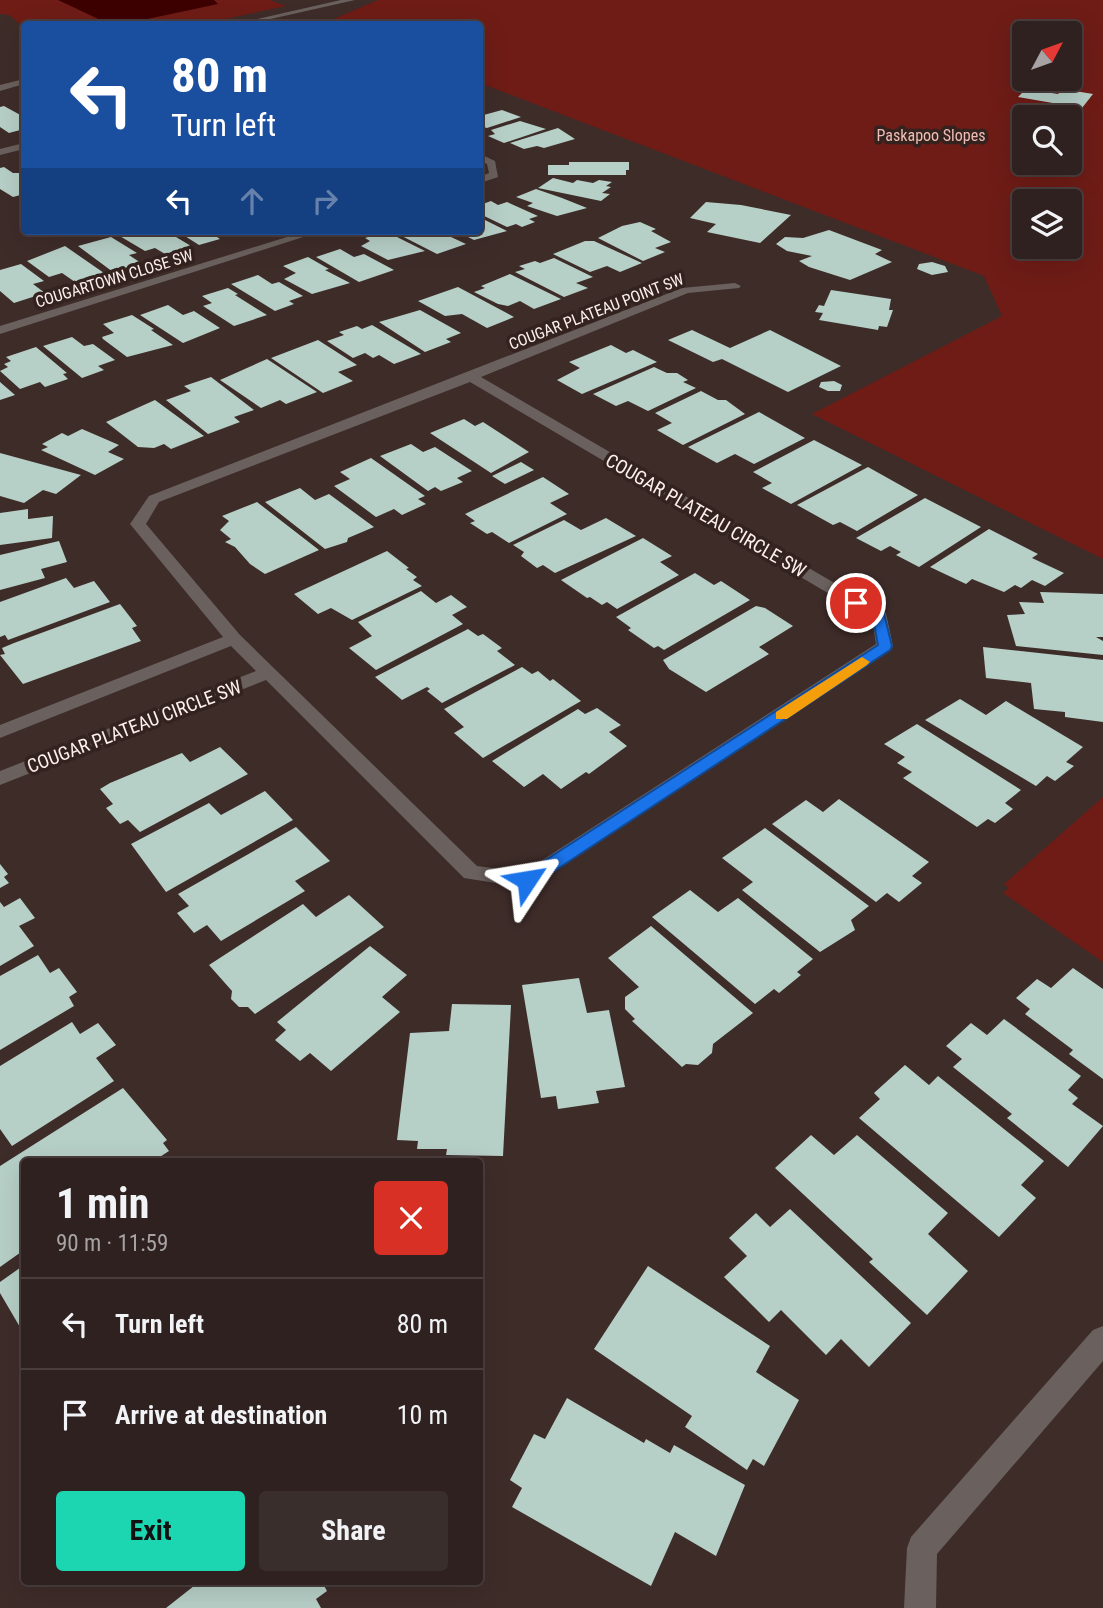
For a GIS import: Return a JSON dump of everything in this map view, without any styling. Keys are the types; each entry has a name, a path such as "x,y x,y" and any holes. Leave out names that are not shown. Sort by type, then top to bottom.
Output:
{"street":[{"path":"253,21 351,0"},
{"path":"287,21 362,0"},
{"path":"0,78 21,74"},
{"path":"0,88 21,83"},
{"path":"0,152 21,147"},
{"path":"483,158 492,163 494,176 483,179"},
{"name":"COUGARTOWN CLOSE SW","path":"0,330 304,235"},
{"name":"COUGAR PLATEAU POINT SW","path":"471,377 686,290 734,286"},
{"name":"COUGAR PLATEAU CIRCLE SW","path":"471,377 880,617 885,646 527,880 471,873 234,639 138,524 154,499 471,377"},
{"path":"0,732 234,639"},
{"name":"COUGAR PLATEAU CIRCLE SW","path":"0,778 268,673"},
{"path":"920,1608 922,1548 1103,1340"}],"green space":[{"path":"0,0 270,0 286,6 216,21 21,21 21,25 9,15 0,14"},
{"name":"Paskapoo Slopes","path":"378,0 1103,0 1103,559 812,414 1002,316 984,276 483,84 483,21 329,21"},
{"path":"1103,797 1103,962 1003,893 1009,888 1004,884"}],"shaded area":[{"path":"58,0 214,0 218,4 138,21 103,21"}],"building":[{"path":"1024,91 1058,94 1061,91 1075,91 1093,94 1082,108 1082,105 1065,105 1018,97"},
{"path":"4,106 21,115 21,130 9,133 0,127 0,107"},
{"path":"502,110 521,117 487,128 483,127 483,115"},
{"path":"520,121 546,129 504,143 488,136 495,134 491,130"},
{"path":"558,128 575,139 544,148 537,146 524,149 510,143"},
{"path":"569,162 629,162 629,170 626,170 626,175 548,175 548,165 569,165"},
{"path":"0,168 21,173 21,195 13,197 0,189"},
{"path":"553,178 573,183 577,180 612,182 606,186 611,187 602,193 610,194 601,201 538,188"},
{"path":"536,189 587,208 557,216 527,206 533,203 516,197"},
{"path":"491,201 498,205 507,202 538,216 529,219 535,222 522,227 516,224 507,227 483,215 483,204"},
{"path":"706,202 741,205 791,215 760,243 707,232 716,224 690,218"},
{"path":"483,219 507,231 474,240 464,235 483,235"},
{"path":"640,222 656,229 651,231 671,242 655,248 665,252 643,261 598,238 622,226"},
{"path":"829,230 882,250 875,254 892,262 850,280 809,267 799,261 812,256 787,251 776,244 785,237 803,238"},
{"path":"118,235 173,235 191,246 165,254 155,248 145,251"},
{"path":"183,235 214,235 220,239 199,245"},
{"path":"393,235 425,251 388,260 361,246 370,241 365,238"},
{"path":"400,235 456,235 451,237 466,244 437,254"},
{"path":"111,237 137,253 129,255 141,263 113,272 78,246"},
{"path":"585,241 594,241 642,263 620,272 607,266 590,272 553,254"},
{"path":"65,246 104,273 75,282 62,273 49,277 27,261"},
{"path":"340,249 354,257 364,254 394,270 359,282 316,257"},
{"path":"308,257 329,269 325,270 350,283 312,294 284,279 296,273 283,266"},
{"path":"554,258 593,277 576,283 588,288 564,297 515,272 525,269 519,266"},
{"path":"932,262 945,266 948,272 932,275 917,269 919,264"},
{"path":"21,264 44,281 33,284 45,293 14,303 0,291 0,270"},
{"path":"510,274 561,299 534,309 520,301 508,306 498,304 474,292 485,288 481,286"},
{"path":"258,275 272,284 279,282 303,296 289,301 294,304 275,311 231,284"},
{"path":"458,287 514,317 487,328 462,314 445,316 418,301"},
{"path":"228,288 267,315 234,326 203,306 212,303 202,296"},
{"path":"831,290 891,299 889,310 893,310 887,327 879,326 878,330 819,320 823,313 815,312 819,305 824,306"},
{"path":"168,305 183,315 194,311 220,328 183,343 140,315"},
{"path":"420,310 461,333 446,339 451,342 425,352 379,322"},
{"path":"132,315 173,345 127,357 103,339 102,337 114,333 103,324"},
{"path":"372,325 421,354 394,364 379,355 373,358 365,353 353,358 327,341 344,335 339,332 357,326 362,329"},
{"path":"692,330 730,348 770,330 841,366 788,392 722,359 713,362 668,340"},
{"path":"72,337 84,346 93,344 115,360 98,366 104,370 82,378 43,346"},
{"path":"318,340 357,365 338,372 353,381 323,393 271,358"},
{"path":"611,345 626,353 633,350 657,362 582,394 557,380 580,368 569,362"},
{"path":"36,347 67,373 63,374 68,379 45,387 40,382 20,389 0,371 8,367 4,364 11,361 6,357"},
{"path":"267,359 317,392 286,404 280,400 261,408 220,380"},
{"path":"654,367 667,373 677,373 688,380 683,382 696,388 648,411 628,401 616,406 593,394"},
{"path":"211,377 254,410 234,417 240,422 208,434 166,400 191,391 184,386"},
{"path":"834,381 842,385 840,391 828,391 819,387 821,382"},
{"path":"0,382 15,395 0,400"},
{"path":"701,391 718,400 726,400 745,414 683,445 657,430 672,423 655,413"},
{"path":"155,400 204,436 171,449 164,444 154,448 138,447 106,422"},
{"path":"759,412 805,438 754,464 735,454 717,463 688,447"},
{"path":"464,419 475,426 483,422 529,452 491,473 430,433"},
{"path":"82,429 119,445 108,452 124,459 95,475 41,450 48,447 42,444 62,433 68,436"},
{"path":"814,440 862,465 791,504 762,488 772,483 753,472"},
{"path":"411,444 423,452 435,447 472,471 457,478 463,482 441,491 435,487 428,491 380,456"},
{"path":"0,453 81,475 56,494 43,490 24,503 0,496"},
{"path":"371,458 425,496 418,499 426,504 402,515 394,509 376,517 334,486 350,479 340,472"},
{"path":"521,462 534,470 505,484 492,476"},
{"path":"868,467 918,495 857,531 840,522 833,525 797,505"},
{"path":"543,477 569,494 550,503 567,514 509,543 470,523 475,521 465,514"},
{"path":"300,488 315,500 329,494 374,527 348,538 347,542 325,549 265,502"},
{"path":"925,498 981,527 919,567 896,555 901,552 890,546 881,551 856,538"},
{"path":"257,502 319,550 265,574 250,564 235,547 225,542 231,539 220,530 229,521 222,516"},
{"path":"28,509 28,519 53,516 52,538 0,545 0,513"},
{"path":"606,518 636,536 555,573 543,565 537,568 521,556 524,552 513,545 564,520 581,530"},
{"path":"989,529 1038,554 1032,558 1064,573 1045,586 1032,580 1021,588 1015,585 1004,592 972,579 966,584 930,567"},
{"path":"643,538 672,556 660,562 679,575 617,609 607,602 602,605 590,597 587,598 561,580"},
{"path":"59,541 67,562 41,569 45,578 0,590 0,555"},
{"path":"387,551 409,568 406,569 417,577 413,580 422,586 352,620 331,608 318,614 294,594"},
{"path":"695,573 714,585 721,581 750,600 664,650 658,646 654,648 628,630 631,628 616,617"},
{"path":"66,578 74,588 94,581 110,602 8,640 5,635 0,637 0,602"},
{"path":"421,591 436,603 451,595 467,607 452,615 463,624 376,670 349,648 372,636 358,622"},
{"path":"1040,592 1103,594 1103,637 1096,637 1103,641 1103,655 1016,646 1007,615 1025,614 1019,602 1044,603"},
{"path":"120,604 137,626 132,628 141,641 23,684 0,655 5,654 2,648"},
{"path":"756,606 765,608 793,626 759,647 769,654 706,692 669,669 663,660"},
{"path":"468,629 478,636 483,634 502,648 497,651 515,665 442,703 427,691 430,689 427,687 402,700 375,677"},
{"path":"983,647 1103,660 1103,722 1065,717 1065,712 1034,709 1031,683 986,678"},
{"path":"522,667 532,674 538,671 550,681 553,679 581,701 483,758 454,733 464,727 444,709"},
{"path":"960,699 986,715 1006,701 1083,747 1066,762 1074,766 1055,781 1047,776 1036,786 925,720"},
{"path":"597,708 621,725 609,732 627,746 589,774 586,772 561,789 543,774 524,787 492,761 578,709 585,714"},
{"path":"917,724 1021,790 1005,803 1013,809 995,823 988,819 977,827 903,778 912,772 897,763 905,757 884,744"},
{"path":"220,747 248,774 140,832 128,820 120,824 106,808 113,804 100,789 110,783 182,753 190,762"},
{"path":"265,791 293,820 166,892 131,844 209,803 221,815"},
{"path":"839,799 929,862 912,876 922,883 899,902 887,893 876,902 772,824 806,800 823,812"},
{"path":"296,827 330,861 295,881 305,891 221,941 207,925 194,933 177,913 189,906 178,894"},
{"path":"765,828 869,906 851,920 855,930 820,952 742,890 753,882 722,858"},
{"path":"0,864 8,874 4,877 9,883 0,888"},
{"path":"690,890 718,912 738,898 813,959 797,972 801,975 779,993 774,989 755,1004 652,917"},
{"path":"349,895 384,927 255,1014 248,1007 239,1007 231,999 232,991 209,965 303,904 316,917"},
{"path":"20,898 35,918 19,926 34,946 0,966 0,902 4,907"},
{"path":"651,926 753,1013 713,1044 712,1053 698,1065 686,1064 682,1067 632,1021 635,1019 625,1009 625,997 639,987 608,958"},
{"path":"370,946 407,975 382,997 400,1012 331,1071 310,1053 300,1061 275,1040 286,1030 277,1022"},
{"path":"38,955 50,973 59,968 77,992 69,997 74,1006 0,1050 0,976"},
{"path":"1073,968 1103,989 1103,1079 1069,1054 1073,1050 1025,1014 1030,1009 1016,998 1037,979 1051,988"},
{"path":"579,978 587,1013 609,1010 625,1087 596,1091 599,1103 558,1109 556,1096 541,1098 522,985"},
{"path":"452,1004 511,1005 503,1156 446,1155 447,1149 417,1149 418,1141 397,1140 410,1033 449,1031"},
{"path":"1004,1019 1081,1076 1068,1090 1078,1098 1072,1104 1103,1126 1068,1167 1007,1118 1012,1114 953,1067 962,1059 946,1046 971,1023 987,1035"},
{"path":"72,1022 80,1034 98,1023 116,1045 96,1058 114,1081 12,1146 0,1129 0,1066"},
{"path":"905,1065 929,1085 938,1076 1044,1161 1021,1185 1036,1198 999,1237 859,1118 880,1099 874,1093"},
{"path":"123,1088 167,1140 163,1143 169,1151 158,1158 21,1158 21,1252 0,1267 0,1166"},
{"path":"811,1135 834,1155 857,1135 948,1213 928,1234 968,1271 927,1315 869,1262 873,1259 775,1168"},
{"path":"790,1209 911,1323 869,1367 841,1339 826,1355 781,1310 769,1322 724,1277 747,1256 729,1238 756,1213 770,1227"},
{"path":"648,1266 770,1346 756,1372 799,1400 764,1466 753,1459 747,1470 685,1427 692,1416 594,1349"},
{"path":"21,1267 21,1329 0,1293 0,1282"},
{"path":"567,1398 644,1443 646,1439 670,1453 674,1445 745,1485 716,1556 675,1532 651,1586 512,1507 522,1488 510,1480 534,1434 545,1439"},
{"path":"195,1585 324,1585 327,1591 316,1599 321,1608 166,1608"}],"slow traffic":[{"path":"781,715 862,662"}],"route":[{"path":"527,880 885,646 880,617 856,603"}]}
